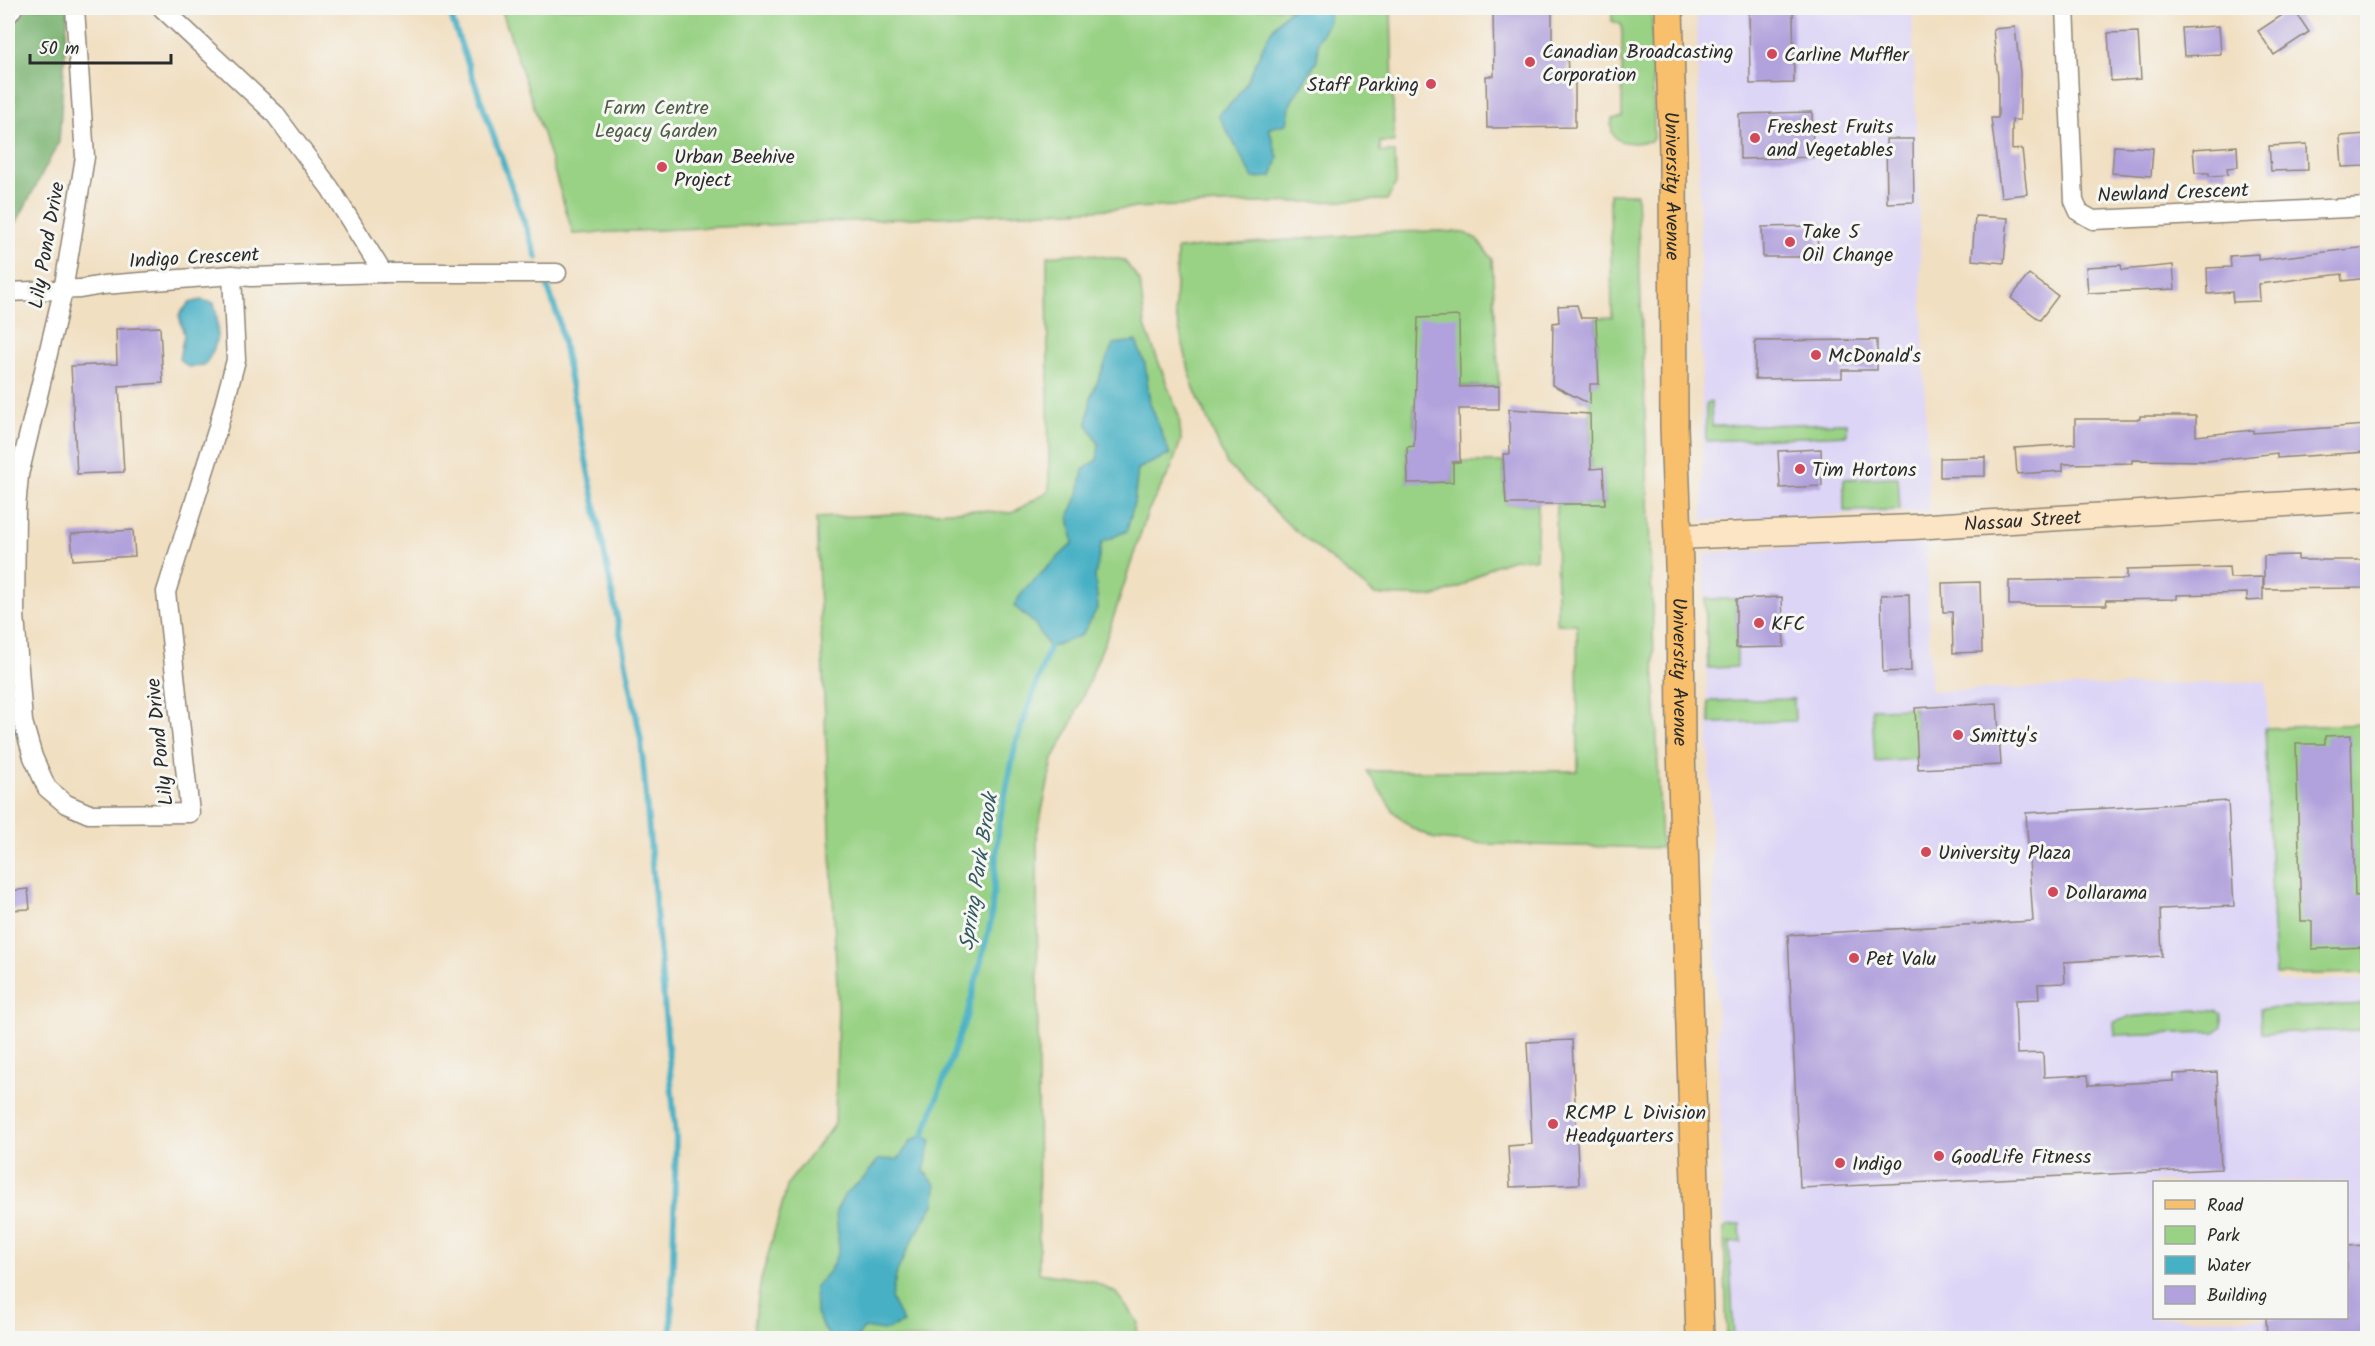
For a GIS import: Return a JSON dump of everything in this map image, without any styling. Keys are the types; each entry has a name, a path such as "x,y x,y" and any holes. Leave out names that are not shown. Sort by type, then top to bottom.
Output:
{"main road":[{"name":"University Avenue","path":"1669,8 1673,154 1674,427 1694,1219 1700,1338"}],"street":[{"path":"8,15 13,8"},
{"name":"Lily Pond Drive","path":"75,8 85,157 63,291 19,475 16,509 15,615 23,723 33,757 47,788 66,804 89,814 190,813 166,592 218,431 236,360 232,275"},
{"path":"162,8 274,113 330,188 383,273"},
{"name":"Newland Crescent","path":"2065,8 2074,201 2079,212 2092,220 2367,207"},
{"name":"Indigo Crescent","path":"8,292 63,291 103,285 232,275 251,277 383,273 557,273"},
{"name":"Nassau Street","path":"1677,537 1913,527 2367,499"}],"shaded area":[{"path":"1697,8 1912,8 1929,511 1703,521"},
{"path":"1926,539 1931,691 2266,681 2277,982 2367,979 2367,1338 1727,1338 1703,559 1708,553"}],"green space":[{"path":"8,8 68,8 59,142 11,233 8,234"},
{"name":"Farm Centre Legacy Garden","path":"501,8 1391,8 1394,142 1380,142 1380,152 1395,152 1396,183 1387,200 1220,204 573,234 544,137"},
{"path":"1612,8 1652,8 1654,137 1651,141 1622,142 1613,135 1612,119 1622,117 1622,25 1612,21"},
{"path":"1610,194 1637,194 1661,848 1487,844 1435,839 1412,828 1394,812 1367,771 1578,771 1577,624 1557,624 1556,504 1605,504 1603,468 1591,469 1590,401 1580,400 1579,385 1599,383 1596,318 1612,317"},
{"path":"1387,232 1465,233 1477,239 1492,259 1499,386 1445,386 1444,404 1414,404 1414,425 1421,446 1407,447 1408,482 1453,482 1453,462 1503,462 1506,504 1538,504 1536,559 1514,559 1493,566 1462,586 1433,597 1375,595 1290,526 1227,464 1193,386 1175,312 1177,249"},
{"path":"1082,253 1124,260 1140,281 1145,326 1179,416 1181,440 1171,469 1148,511 1108,634 1071,725 1053,759 1037,834 1039,1273 1093,1281 1116,1293 1138,1322 1136,1338 752,1338 761,1280 788,1183 835,1124 838,1008 816,518 972,510 1012,513 1049,491 1047,256"},
{"path":"1711,402 1712,426 1847,423 1847,435 1706,441 1706,404"},
{"path":"1898,477 1900,510 1844,511 1844,479"},
{"path":"1705,599 1736,599 1737,667 1708,668"},
{"path":"1794,699 1795,721 1710,723 1708,701"},
{"path":"1915,708 1918,759 1875,762 1872,709"},
{"path":"2365,724 2367,973 2275,975 2265,728"},
{"path":"2367,1004 2367,1030 2261,1033 2260,1009"},
{"path":"2195,1010 2216,1011 2222,1015 2222,1026 2215,1032 2115,1035 2114,1022 2130,1017"},
{"path":"1740,1224 1741,1242 1729,1243 1734,1338 1727,1338 1724,1229"}],"water":[{"path":"1293,8 1330,8 1329,21 1318,41 1317,61 1291,102 1287,124 1269,128 1278,158 1272,177 1253,178 1218,115 1243,88 1267,38 1282,17"},
{"path":"201,300 214,303 218,328 216,343 204,365 188,367 179,359 184,335 179,315 189,303"},
{"path":"1136,341 1145,364 1150,403 1170,454 1138,469 1134,503 1127,531 1102,542 1095,576 1098,607 1082,635 1049,648 1035,624 1014,606 1023,591 1073,543 1069,515 1079,493 1083,470 1097,460 1099,444 1087,424 1091,397 1113,344"},
{"path":"924,1134 931,1141 924,1171 936,1185 935,1203 909,1246 897,1272 891,1298 903,1323 883,1331 864,1328 857,1338 830,1338 816,1314 815,1287 830,1270 839,1250 836,1211 845,1194 865,1177 878,1160 898,1159 912,1140"}],"building":[{"name":"Canadian Broadcasting Corporation","path":"1493,8 1549,8 1552,10 1552,51 1567,51 1568,75 1575,75 1575,127 1487,128 1486,76 1494,76"},
{"name":"Carline Muffler","path":"1749,8 1793,8 1794,83 1750,84"},
{"path":"2293,8 2309,32 2274,55 2258,31"},
{"path":"2219,26 2221,54 2184,56 2182,28"},
{"path":"2015,27 2020,73 2020,120 2012,120 2012,150 2022,149 2027,194 2001,197 1991,118 1998,118 1998,78 1993,29"},
{"path":"2138,32 2141,79 2111,81 2108,33"},
{"path":"1812,112 1813,157 1740,159 1739,114"},
{"path":"2367,134 2366,166 2342,167 2340,136"},
{"path":"1886,139 1913,139 1914,202 1887,203"},
{"path":"2307,144 2308,170 2271,171 2269,146"},
{"path":"2114,146 2153,148 2151,176 2112,173"},
{"path":"2237,146 2238,167 2227,168 2228,175 2209,176 2209,173 2195,173 2193,149"},
{"path":"1975,216 2008,218 2004,263 1972,260"},
{"name":"Take 5 Oil Change","path":"1817,226 1818,257 1763,257 1762,227"},
{"path":"2367,247 2367,278 2343,281 2342,274 2259,284 2260,301 2233,302 2232,292 2208,294 2207,268 2231,267 2230,256 2258,254 2258,260"},
{"path":"2121,265 2122,270 2173,265 2175,289 2088,293 2086,267"},
{"path":"2029,274 2058,296 2040,320 2011,298"},
{"path":"1577,305 1581,318 1596,318 1599,384 1590,384 1590,404 1552,385 1553,323 1559,322 1558,306"},
{"path":"1459,316 1460,387 1499,386 1499,409 1459,409 1460,462 1453,462 1453,482 1408,483 1407,447 1414,446 1418,318"},
{"path":"160,327 163,383 119,386 124,472 77,474 71,366 117,364 116,329"},
{"name":"McDonald's","path":"1877,340 1877,370 1842,370 1842,378 1755,379 1755,341"},
{"path":"1509,409 1590,414 1591,469 1603,468 1605,504 1506,504 1503,454 1510,454"},
{"path":"2140,416 2196,416 2196,436 2253,430 2253,433 2367,425 2367,452 2277,458 2277,453 2207,461 2132,460 2132,463 2063,464 2063,471 2017,474 2015,448 2075,444 2075,419 2140,419"},
{"name":"Tim Hortons","path":"1821,449 1822,486 1780,488 1778,451"},
{"path":"1985,457 1985,476 1940,477 1940,458"},
{"path":"133,530 135,556 73,560 71,534"},
{"path":"2298,555 2298,560 2367,560 2367,588 2264,589 2264,556"},
{"path":"2229,567 2230,578 2263,577 2263,600 2247,601 2247,593 2177,595 2177,599 2106,600 2107,605 2009,605 2009,581 2127,579 2127,570"},
{"path":"1980,582 1982,652 1953,653 1952,612 1943,612 1942,583"},
{"path":"1909,594 1911,671 1883,672 1881,595"},
{"name":"KFC","path":"1782,597 1784,647 1736,648 1736,599"},
{"path":"1997,703 2001,765 1918,769 1915,708"},
{"path":"2351,735 2355,896 2367,895 2367,947 2312,949 2312,921 2301,921 2296,744 2325,744 2325,736"},
{"path":"2228,801 2234,906 2160,909 2162,956 2064,962 2065,983 2038,984 2039,999 2015,1000 2017,1054 2043,1053 2044,1077 2088,1075 2089,1085 2174,1081 2174,1074 2217,1072 2221,1169 1800,1188 1788,935 2033,921 2026,813"},
{"path":"28,889 30,909 8,910 8,891"},
{"name":"RCMP L Division Headquarters","path":"1572,1040 1579,1184 1510,1187 1508,1146 1532,1144 1527,1042"},
{"path":"2367,1245 2367,1338 2267,1338 2266,1319 2348,1319 2348,1246"}],"waterway":[{"path":"448,8 537,258"},
{"path":"548,288 558,317 641,740 676,1138 671,1338"},
{"name":"Spring Park Brook","path":"924,1134 967,1015 991,921 999,825 1016,743 1049,648"}],"place":[{"name":"Carline Muffler","path":"1772,54"},
{"name":"Canadian Broadcasting Corporation","path":"1530,62"},
{"name":"Staff Parking","path":"1431,84"},
{"name":"Freshest Fruits and Vegetables","path":"1755,138"},
{"name":"Urban Beehive Project","path":"662,167"},
{"name":"Take 5 Oil Change","path":"1790,242"},
{"name":"McDonald's","path":"1816,355"},
{"name":"Tim Hortons","path":"1800,469"},
{"name":"KFC","path":"1759,623"},
{"name":"Smitty's","path":"1958,735"},
{"name":"University Plaza","path":"1926,852"},
{"name":"Dollarama","path":"2053,892"},
{"name":"Pet Valu","path":"1854,958"},
{"name":"RCMP L Division Headquarters","path":"1553,1124"},
{"name":"GoodLife Fitness","path":"1939,1156"},
{"name":"Indigo","path":"1840,1163"}]}
